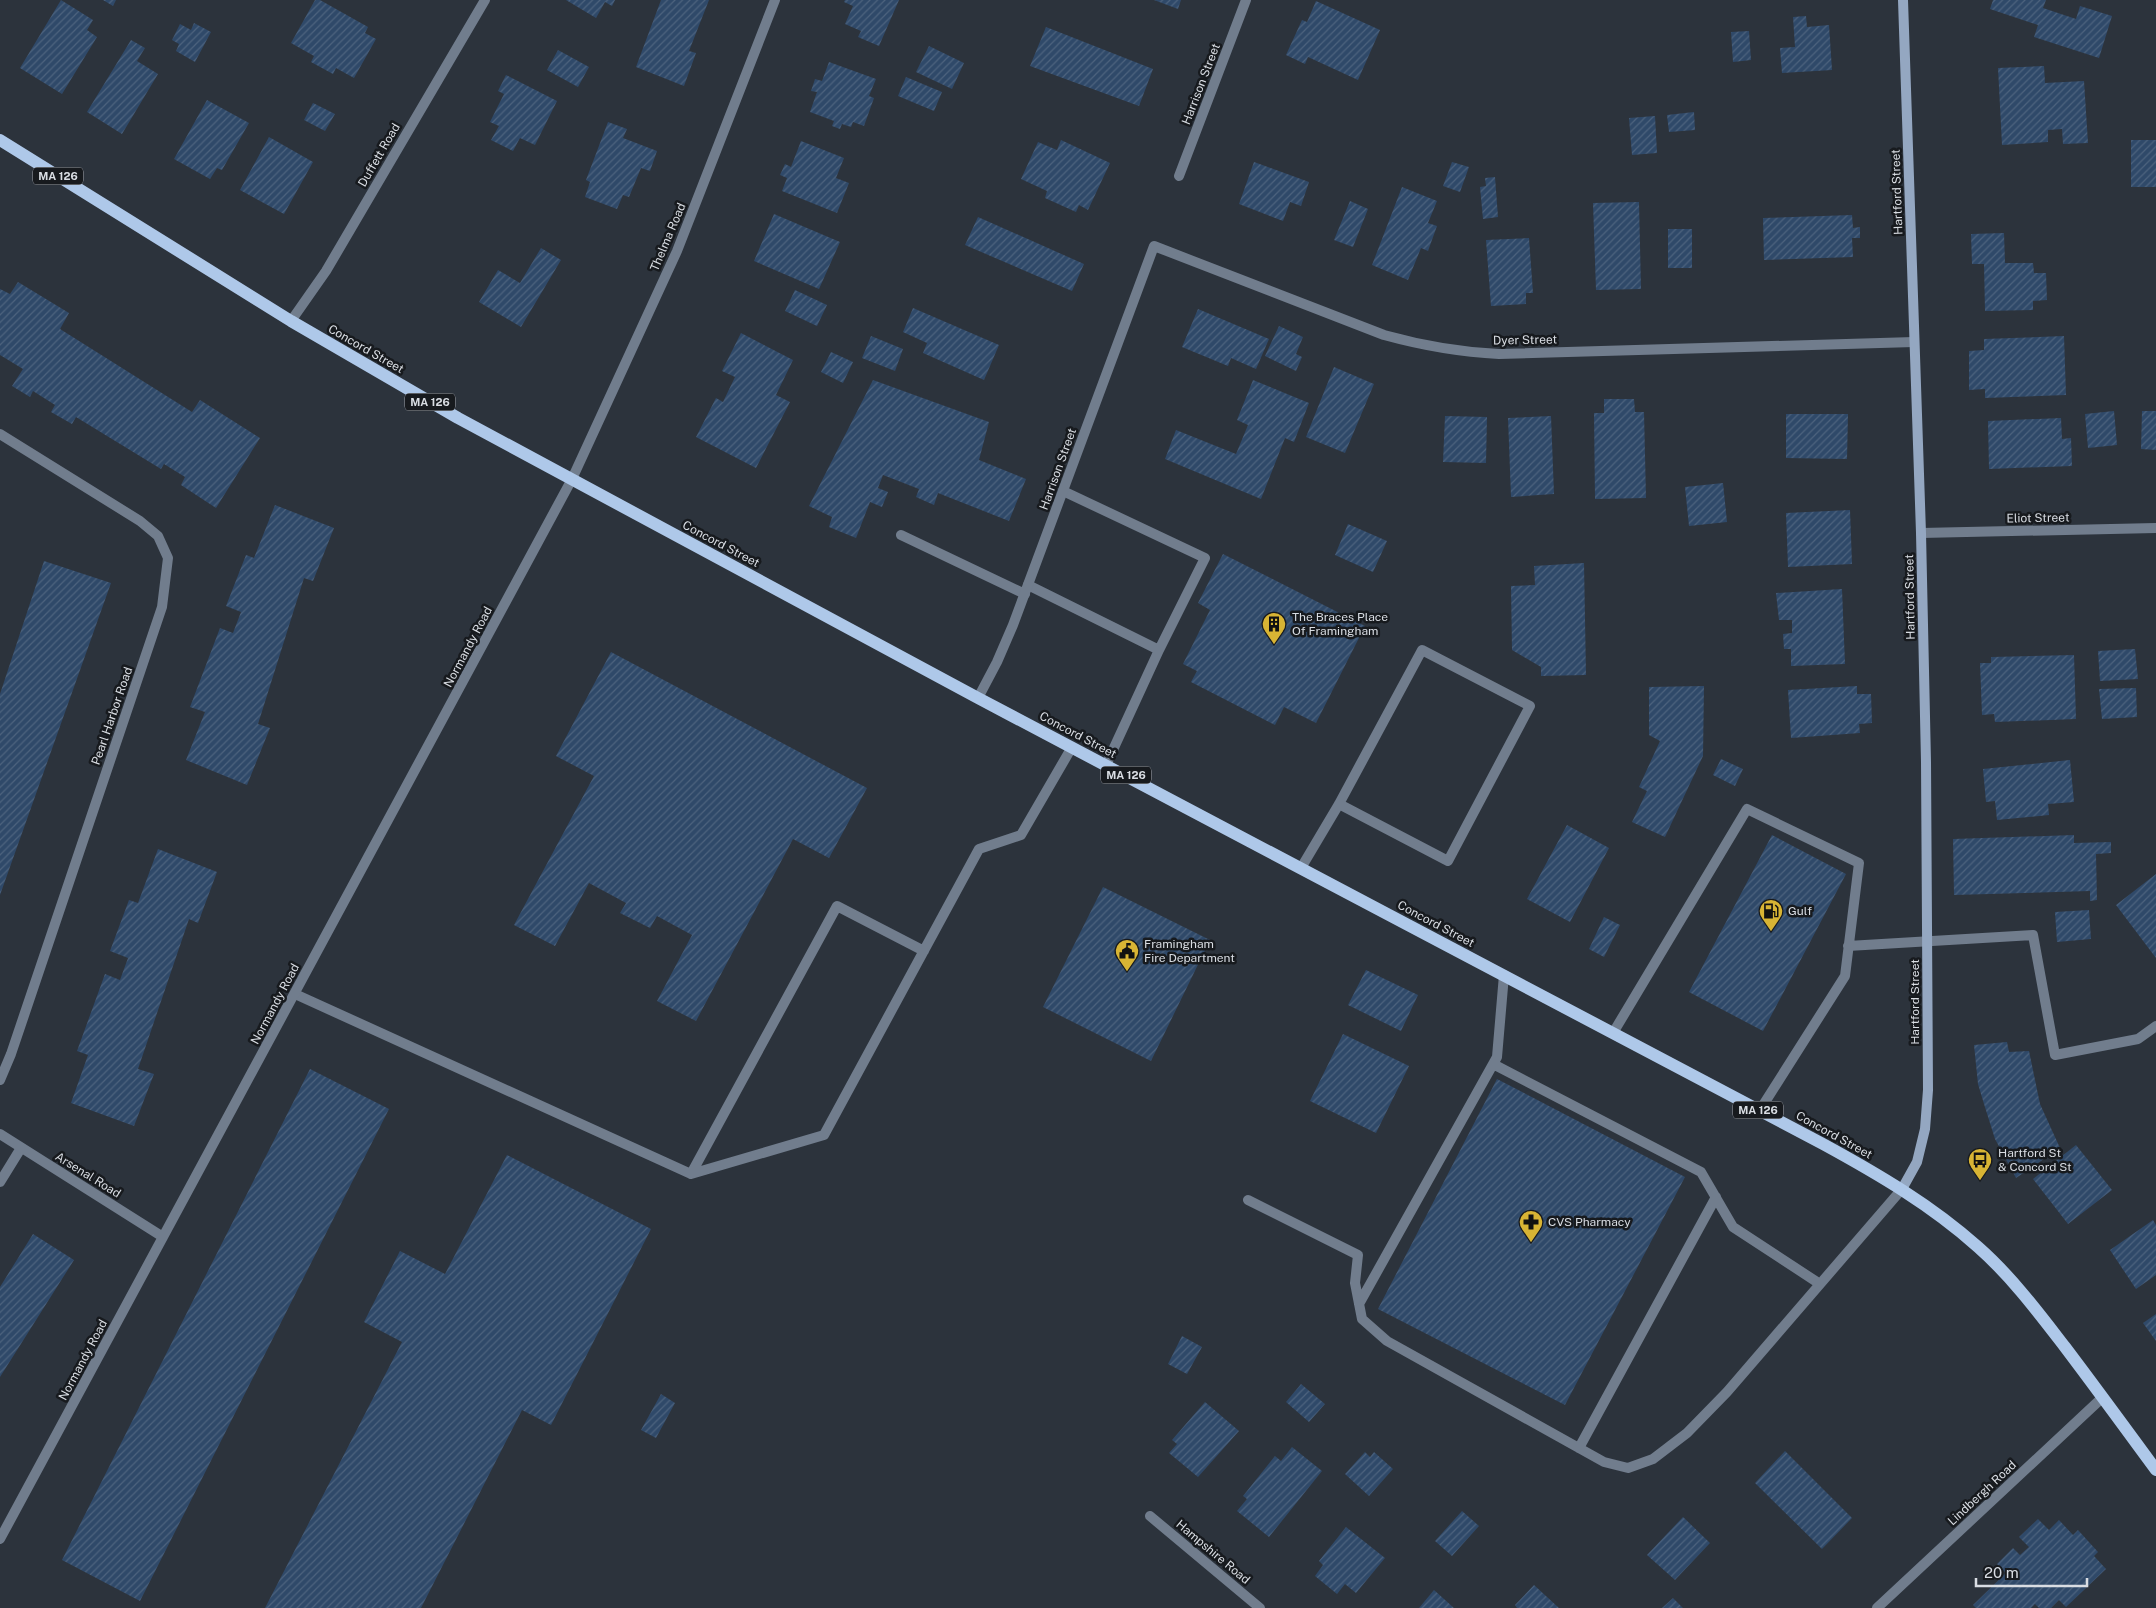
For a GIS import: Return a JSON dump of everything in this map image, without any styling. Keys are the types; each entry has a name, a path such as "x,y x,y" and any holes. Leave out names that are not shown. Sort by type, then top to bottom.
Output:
{"main road":[{"name":"Hartford Street","path":"1902,1189 1917,1162 1925,1129 1928,1090 1926,762 1921,533 1903,0"},
{"name":"Concord Street","path":"0,140 291,321 458,418 978,698 1760,1110 1902,1189 1948,1222 1979,1248 2007,1276 2046,1322 2156,1470"}],"street":[{"name":"Duffett Road","path":"291,321 326,271 485,0"},
{"name":"Thelma Road","path":"572,480 677,251 775,0"},
{"name":"Harrison Street","path":"1179,176 1246,0"},
{"name":"Harrison Street","path":"978,698 997,662 1026,589 1154,246"},
{"name":"Dyer Street","path":"1154,246 1384,335 1422,346 1460,352 1499,354 1914,342"},
{"name":"Pearl Harbor Road","path":"0,434 140,521 158,536 168,558 162,607 11,1054 0,1080"},
{"name":"Normandy Road","path":"0,1539 572,480"},
{"path":"1063,492 1205,558 1159,650 1106,765"},
{"name":"Eliot Street","path":"1921,533 2156,528"},
{"path":"901,535 1026,589 1159,650"},
{"path":"1301,868 1339,804 1422,650 1530,706 1448,861 1339,804"},
{"path":"295,994 691,1174 824,1135 979,849 1021,834 1072,747"},
{"path":"1614,1033 1747,809 1859,863 1845,976 1760,1110"},
{"path":"691,1174 838,906 924,951"},
{"path":"1848,946 2033,935 2055,1055 2138,1039 2156,1026"},
{"path":"1359,1304 1497,1057 1504,975"},
{"path":"1493,1064 1701,1172 1733,1227 1820,1284"},
{"name":"Arsenal Road","path":"0,1134 163,1237"},
{"path":"0,1182 22,1148"},
{"path":"1248,1200 1358,1256 1355,1283 1362,1319 1387,1341 1604,1462 1628,1468 1653,1459 1687,1433 1726,1392 1902,1189"},
{"path":"1579,1448 1716,1197"},
{"name":"Lindbergh Road","path":"1877,1608 2103,1397"},
{"name":"Hampshire Road","path":"1150,1516 1260,1608"}],"building":[{"path":"61,0 93,20 87,30 97,37 62,94 20,68"},
{"path":"103,0 116,0 113,6"},
{"path":"315,0 320,0 368,27 365,33 376,39 354,78 336,68 333,74 311,62 314,56 291,43"},
{"path":"566,0 615,0 612,6 605,2 596,18"},
{"path":"661,0 709,0 689,51 696,53 684,86 636,67"},
{"path":"845,0 899,0 879,46 858,37 861,31 845,24 853,6 844,2"},
{"path":"1154,0 1181,0 1178,9"},
{"path":"1993,0 2046,0 2043,8 2076,19 2080,6 2112,16 2099,58 2034,37 2038,25 1990,9"},
{"path":"1316,1 1380,30 1358,80 1308,57 1305,64 1286,55 1302,20 1307,22"},
{"path":"1806,16 1807,27 1829,25 1832,70 1782,73 1780,48 1795,47 1793,17"},
{"path":"194,23 211,32 195,62 176,51 179,44 172,40 180,24 191,30"},
{"path":"1046,27 1153,69 1139,106 1030,66"},
{"path":"1749,31 1751,60 1733,62 1731,32"},
{"path":"131,40 145,48 137,61 158,74 122,134 87,112"},
{"path":"929,46 964,63 952,89 916,72"},
{"path":"558,50 589,67 578,87 547,70"},
{"path":"829,62 876,79 869,96 874,98 864,126 853,122 851,127 842,124 840,129 832,126 834,121 810,112 817,92 811,91 815,79 822,81"},
{"path":"2044,66 2045,83 2084,81 2088,143 2063,144 2062,129 2048,130 2048,142 2002,145 1998,68"},
{"path":"506,75 557,101 535,145 520,138 513,151 491,140 499,126 490,122 504,94 498,91"},
{"path":"906,77 942,92 934,111 898,96"},
{"path":"207,100 249,123 222,170 217,168 210,179 174,159"},
{"path":"313,103 335,114 325,131 304,120"},
{"path":"1694,112 1695,130 1669,132 1667,115"},
{"path":"1655,116 1657,153 1632,155 1629,118"},
{"path":"608,122 627,129 623,138 657,151 650,171 641,168 629,197 623,195 617,209 585,197 590,182 586,180"},
{"path":"269,137 313,162 284,214 240,190"},
{"path":"1061,140 1110,163 1088,210 1079,205 1076,212 1045,198 1047,191 1021,179 1038,142 1057,150"},
{"path":"2131,140 2156,140 2156,187 2131,187"},
{"path":"801,141 844,158 836,178 849,183 837,213 782,191 787,178 780,175 785,164 791,167"},
{"path":"1254,162 1309,182 1301,206 1290,202 1283,221 1239,204"},
{"path":"1452,162 1469,167 1460,192 1443,186"},
{"path":"1495,177 1498,217 1483,219 1480,187 1486,186 1485,178"},
{"path":"1402,187 1437,201 1428,223 1437,226 1428,251 1421,248 1408,280 1372,265"},
{"path":"1350,201 1368,209 1353,247 1334,240"},
{"path":"1639,202 1641,289 1596,290 1593,203"},
{"path":"774,214 840,242 819,289 754,261"},
{"path":"1852,215 1853,228 1860,227 1860,238 1852,238 1853,257 1764,260 1763,218"},
{"path":"978,217 1084,264 1072,291 965,245"},
{"path":"1668,229 1692,229 1692,268 1668,268"},
{"path":"2004,233 2005,263 2033,263 2034,273 2046,273 2047,300 2033,301 2033,310 1985,311 1984,264 1972,264 1971,234"},
{"path":"1529,238 1533,293 1526,293 1526,304 1491,306 1486,240"},
{"path":"541,248 561,260 521,327 479,302 498,270 520,283"},
{"path":"18,282 69,313 60,329 192,412 200,400 260,438 216,508 181,485 185,477 164,464 161,469 76,417 72,424 51,412 55,405 33,391 30,397 12,386 23,369 0,355 0,289 10,294"},
{"path":"795,290 827,305 817,326 785,311"},
{"path":"913,308 999,345 984,380 923,353 927,343 903,332"},
{"path":"1198,309 1269,339 1256,369 1231,358 1228,366 1182,347"},
{"path":"1279,326 1303,337 1296,354 1302,357 1296,371 1265,356"},
{"path":"741,333 793,360 776,395 790,402 756,468 696,437 716,398 723,402 735,377 722,371"},
{"path":"871,336 903,349 895,371 862,358"},
{"path":"2064,336 2066,395 1985,398 1985,389 1969,390 1969,351 1984,350 1984,339"},
{"path":"831,352 853,362 843,383 821,372"},
{"path":"1334,367 1374,384 1345,453 1306,437"},
{"path":"873,380 989,422 979,460 1026,479 1009,521 938,493 934,505 916,497 919,489 883,475 878,488 888,492 882,507 870,502 856,538 829,527 832,517 809,506"},
{"path":"1253,380 1309,403 1294,442 1285,438 1261,499 1165,459 1176,430 1236,454 1248,425 1237,420"},
{"path":"1604,399 1634,399 1635,412 1644,412 1646,498 1595,499 1594,413 1604,413"},
{"path":"2114,411 2117,445 2088,448 2085,414"},
{"path":"2142,411 2156,411 2156,450 2141,449"},
{"path":"1786,414 1848,414 1847,459 1786,458"},
{"path":"1445,416 1487,417 1486,463 1443,462"},
{"path":"1551,416 1554,494 1511,497 1508,418"},
{"path":"2061,418 2062,439 2071,438 2072,466 1989,469 1988,421"},
{"path":"1723,483 1727,522 1689,526 1685,487"},
{"path":"275,505 334,528 313,581 304,578 258,724 270,728 247,785 186,760 205,712 190,707 220,628 233,633 241,612 226,606 246,555 254,558"},
{"path":"1850,510 1852,564 1788,567 1786,513"},
{"path":"1348,524 1387,541 1373,572 1335,555"},
{"name":"The Braces Place Of Framingham","path":"1223,554 1365,626 1316,723 1284,707 1275,725 1191,682 1197,671 1183,664 1210,610 1198,603"},
{"path":"44,561 111,583 0,895 0,694"},
{"path":"1584,563 1586,675 1541,676 1541,667 1512,650 1511,586 1535,585 1534,566"},
{"path":"1842,589 1845,664 1791,666 1791,649 1784,649 1783,634 1792,633 1792,620 1779,620 1776,593"},
{"path":"2135,649 2138,679 2100,681 2098,651"},
{"path":"611,652 867,788 829,858 793,839 696,1021 657,1001 692,935 657,916 650,928 620,913 626,903 589,883 555,946 514,925 594,776 556,756"},
{"path":"2074,655 2076,719 1995,722 1994,714 1982,715 1980,663 1991,663 1991,657"},
{"path":"1704,686 1703,756 1665,837 1632,822 1647,791 1639,787 1660,741 1649,735 1649,687"},
{"path":"1857,686 1857,694 1871,694 1872,723 1859,724 1860,733 1791,738 1788,690"},
{"path":"2136,688 2137,717 2102,719 2099,689"},
{"path":"1721,759 1743,769 1735,786 1713,775"},
{"path":"2070,760 2074,802 2048,804 2049,815 1997,820 1995,801 1986,802 1983,769"},
{"path":"1567,825 1609,848 1570,922 1527,899"},
{"path":"1772,835 1846,874 1763,1031 1689,992"},
{"path":"2074,835 2074,843 2111,842 2111,853 2096,854 2097,900 2090,901 2090,891 1954,895 1953,839"},
{"path":"158,849 217,872 198,923 189,919 138,1069 154,1074 134,1126 71,1103 88,1055 77,1051 105,974 120,980 128,958 110,951 129,900 138,903"},
{"path":"2156,874 2156,958 2116,905"},
{"path":"1103,887 1210,940 1151,1061 1043,1007"},
{"path":"2089,910 2091,939 2057,942 2055,912"},
{"path":"1604,917 1620,925 1604,957 1589,949"},
{"path":"1366,970 1418,995 1401,1031 1348,1005"},
{"path":"1343,1034 1409,1066 1376,1133 1310,1101"},
{"path":"2007,1042 2009,1052 2029,1051 2040,1104 2060,1148 2016,1178 1995,1139 1978,1084 1974,1045"},
{"path":"310,1069 389,1109 140,1601 62,1560"},
{"name":"CVS Pharmacy","path":"1497,1079 1685,1177 1565,1405 1378,1309"},
{"path":"2076,1145 2112,1190 2068,1224 2033,1179"},
{"path":"507,1155 651,1229 551,1425 522,1410 421,1608 265,1608 402,1342 364,1322 400,1251 445,1274"},
{"path":"2153,1220 2156,1225 2156,1275 2136,1289 2110,1250"},
{"path":"33,1234 74,1260 0,1377 0,1287"},
{"path":"2156,1314 2156,1341 2143,1323"},
{"path":"1182,1336 1202,1347 1187,1374 1168,1364"},
{"path":"1301,1384 1325,1404 1309,1422 1286,1402"},
{"path":"661,1394 675,1403 656,1438 641,1430"},
{"path":"1205,1402 1239,1431 1198,1477 1169,1453 1177,1444 1172,1440"},
{"path":"1292,1447 1322,1471 1269,1537 1237,1511 1247,1499 1243,1496 1275,1456 1281,1461"},
{"path":"1785,1451 1852,1518 1822,1549 1755,1483"},
{"path":"1365,1452 1370,1457 1374,1452 1393,1469 1369,1496 1345,1474"},
{"path":"1462,1511 1479,1526 1452,1556 1435,1541"},
{"path":"1683,1517 1710,1543 1675,1580 1647,1555"},
{"path":"2038,1519 2049,1530 2059,1520 2073,1535 2078,1530 2098,1552 2094,1556 2106,1569 2066,1607 2059,1600 2051,1608 2039,1608 2035,1604 2031,1608 1976,1608 1973,1605 2006,1573 1997,1564 2013,1548 2020,1555 2029,1547 2019,1537"},
{"path":"1346,1527 1385,1558 1356,1593 1345,1584 1337,1594 1315,1576 1323,1565 1319,1561"},
{"path":"1534,1585 1559,1608 1517,1608 1515,1605"},
{"path":"1434,1590 1454,1608 1419,1608"},
{"path":"1673,1598 1683,1608 1662,1608"}],"place":[{"name":"The Braces Place Of Framingham","path":"1274,645"},
{"name":"Gulf","path":"1771,932"},
{"name":"Framingham Fire Department","path":"1127,972"},
{"name":"Hartford St & Concord St","path":"1980,1181"},
{"name":"CVS Pharmacy","path":"1531,1243"}]}
